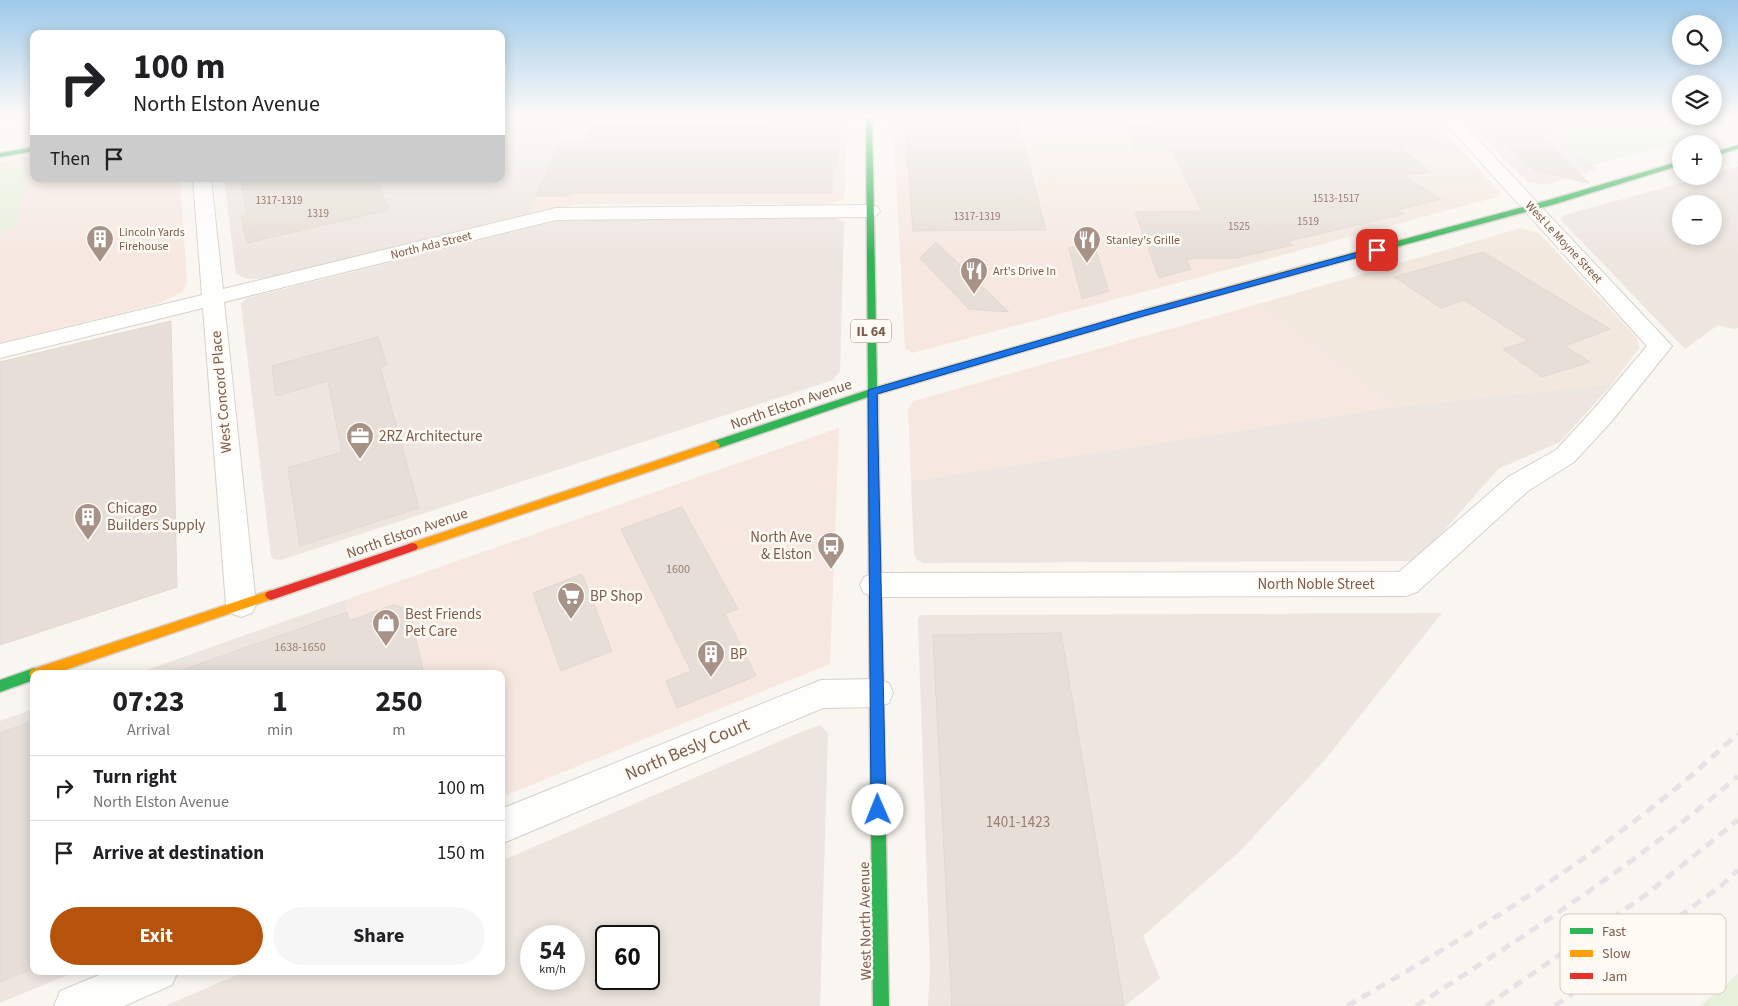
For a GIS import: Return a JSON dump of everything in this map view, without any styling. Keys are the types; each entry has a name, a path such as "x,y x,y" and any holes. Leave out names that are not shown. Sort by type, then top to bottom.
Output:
{"main road":[{"name":"West North Avenue","path":"869,163 881,1006"},
{"name":"North Elston Avenue","path":"47,670 872,392 1137,315 1532,207 1672,166"},
{"name":"North Elston Avenue","path":"0,686 30,676"}],"street":[{"name":"West Le Moyne Street","path":"1491,163 1660,346"},
{"name":"West Concord Place","path":"202,182 241,605"},
{"name":"North Ada Street","path":"0,351 556,214 870,211"},
{"name":"North Noble Street","path":"875,585 1406,584 1518,484 1565,456 1602,416 1660,346"},
{"name":"North Besly Court","path":"505,825 821,694 877,693"},
{"path":"76,1006 149,975"}],"shaded area":[{"path":"0,163 30,163 30,182 180,182 187,282 182,292 157,304 0,343"},
{"path":"505,163 552,163 528,215 269,278 247,279 236,274 224,182 505,182"},
{"path":"552,163 846,163 844,199 830,204 577,204 528,215"},
{"path":"895,163 1040,163 1045,184 1185,181 1223,263 1230,269 912,353 905,348"},
{"path":"1040,163 1228,163 1235,176 1348,163 1473,163 1501,193 1497,197 1230,269 1223,263 1185,181 1045,184"},
{"path":"1228,163 1348,163 1235,176"},
{"path":"1508,163 1589,163 1597,170 1544,185 1528,182"},
{"path":"1738,167 1738,328 1733,329 1718,325 1685,349 1562,221 1561,218 1564,215 1674,185 1722,185 1722,172"},
{"path":"834,217 844,222 840,371 833,380 281,560 274,559 271,556 241,304 247,298 569,218"},
{"path":"1521,228 1539,233 1636,337 1640,347 1612,384 1394,407 1259,304"},
{"path":"1259,304 1394,407 911,481 908,409 913,401"},
{"path":"1612,384 1560,442 1498,469 1420,558 1414,561 923,563 916,559 914,553 911,481 1394,407"},
{"path":"839,428 830,664 505,795 505,670 358,670 345,600"},
{"path":"345,600 358,670 146,670"},
{"path":"1442,613 1324,761 1239,852 1143,936 1160,978 1125,1006 928,1006 930,967 918,624 918,618 921,615"},
{"path":"30,710 30,975 67,975 0,1003 0,721"},
{"path":"820,725 828,733 820,1006 165,1006 237,975 505,975 505,859 801,732"}],"green space":[{"path":"28,166 17,228 0,232 0,171"},
{"path":"1738,974 1738,1006 1700,1006 1714,994 1726,994 1726,984"}],"building":[{"path":"551,163 837,163 837,167 832,167 832,193 573,193 564,196 536,196"},
{"path":"908,163 1029,163 1046,230 913,231"},
{"path":"1178,163 1420,163 1431,172 1402,175 1441,199 1398,210 1404,214 1289,241 1293,245 1236,258 1186,259 1191,269 1159,278 1135,212 1202,211"},
{"path":"1526,163 1568,163 1589,183 1533,170"},
{"path":"242,182 377,182 389,210 247,243 241,217 247,215"},
{"path":"936,242 1009,312 969,309 920,258"},
{"name":"Stanley's Grille","path":"1093,242 1109,291 1082,299 1069,248"},
{"path":"1483,252 1610,329 1565,346 1590,362 1542,377 1503,349 1528,341 1464,300 1441,308 1394,277"},
{"path":"171,321 177,587 0,645 0,362"},
{"name":"2RZ Architecture","path":"378,337 387,365 380,367 419,508 300,546 288,468 342,452 328,381 276,396 272,366"},
{"path":"682,507 738,609 725,614 756,676 677,708 666,681 691,671 621,529"},
{"name":"BP Shop","path":"582,574 612,651 561,671 533,593"},
{"path":"393,605 409,609 423,670 182,670 347,612 349,621"},
{"path":"1061,633 1124,1006 952,1006 933,635"},
{"path":"30,722 30,970 0,982 0,733"}],"railway":[{"path":"1347,1006 1471,932 1552,880 1631,824 1678,787 1738,734"},
{"path":"1416,1006 1581,897 1661,839 1738,776"},
{"path":"1618,914 1647,894 1738,820"},
{"path":"1682,914 1721,886 1738,870"},
{"path":"1486,1006 1560,955"},
{"path":"1555,1006 1572,994"}],"traffic: fast":[{"path":"870,163 873,427"},
{"path":"1308,268 1552,202 1672,166"},
{"path":"715,445 872,392 1154,310"},
{"path":"0,686 30,675"},
{"path":"877,728 881,1006"}],"traffic: slow":[{"path":"1154,310 1308,268"},
{"path":"873,427 877,728"},
{"path":"412,547 715,445"},
{"path":"48,670 271,595"}],"traffic: jam":[{"path":"271,595 412,547"}],"place":[{"name":"Lincoln Yards Firehouse","path":"100,263"},
{"name":"Stanley's Grille","path":"1087,264"},
{"name":"Art's Drive In","path":"974,295"},
{"name":"2RZ Architecture","path":"360,460"},
{"name":"Chicago Builders Supply","path":"88,541"},
{"name":"North Ave & Elston","path":"831,570"},
{"name":"BP Shop","path":"571,620"},
{"name":"Best Friends Pet Care","path":"386,647"},
{"name":"BP","path":"711,678"}],"route":[{"path":"878,810 872,392 1137,315 1377,250"}]}
